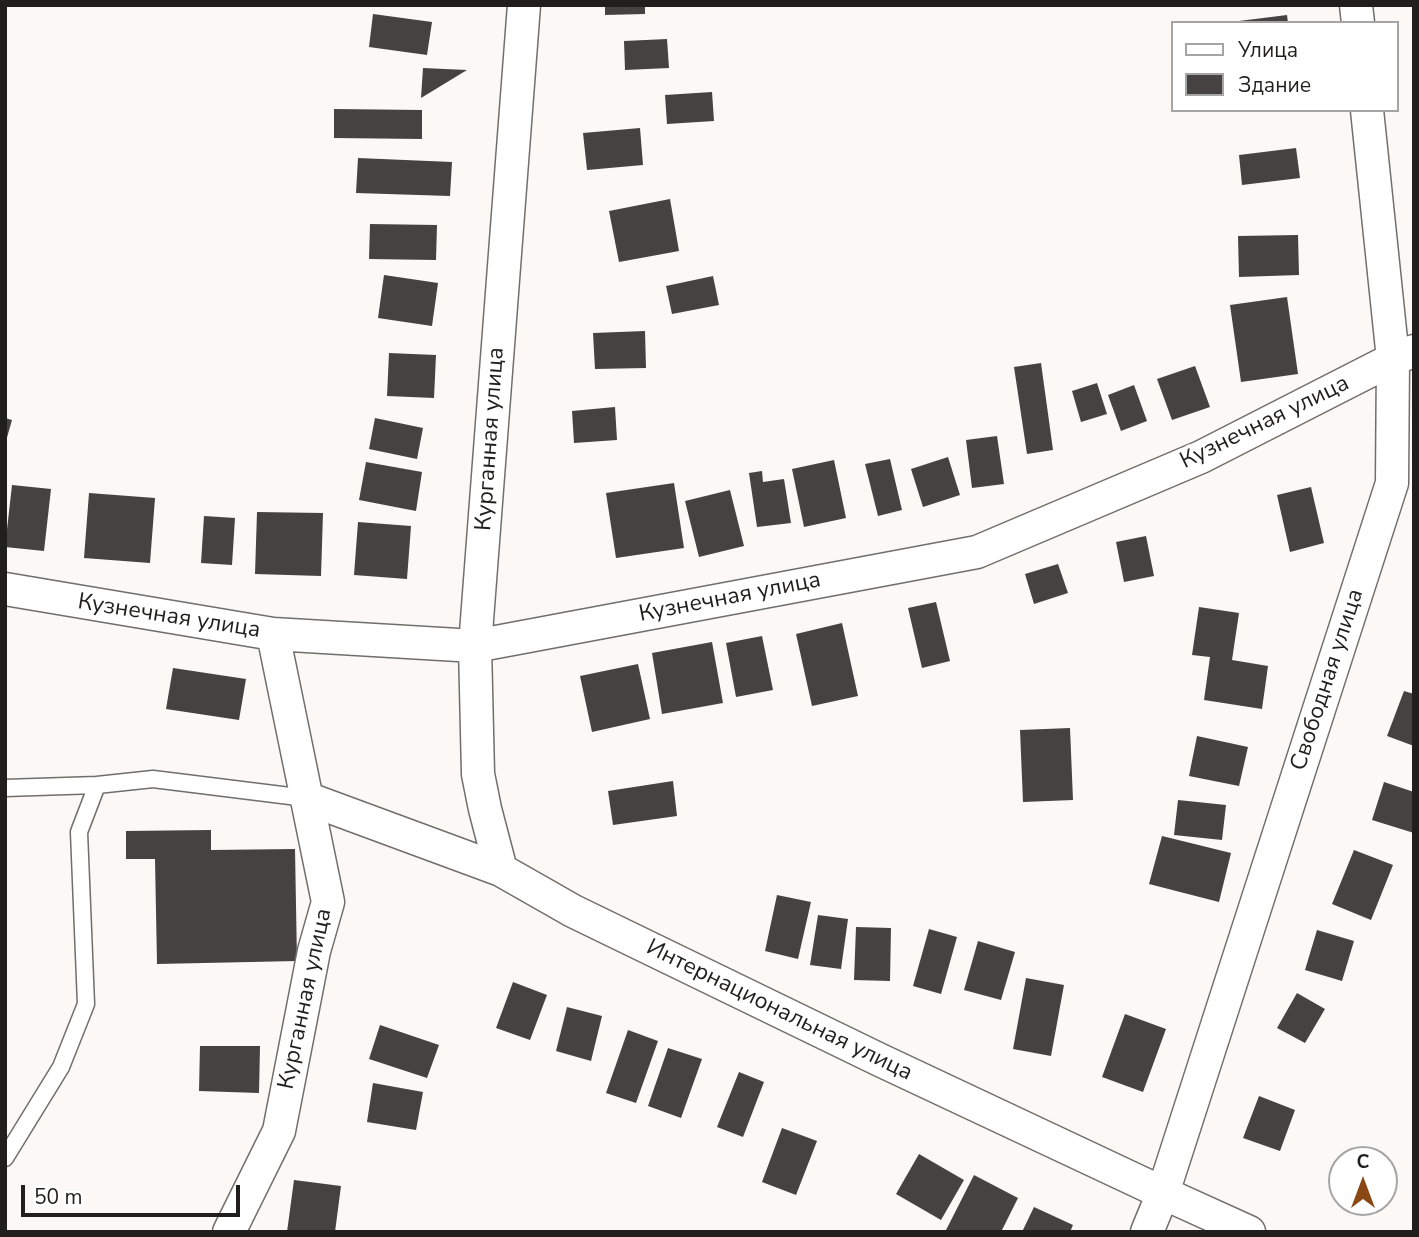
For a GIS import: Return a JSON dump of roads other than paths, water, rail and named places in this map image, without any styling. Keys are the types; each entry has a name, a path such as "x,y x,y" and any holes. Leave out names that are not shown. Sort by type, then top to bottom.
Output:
{"street":[{"name":"Курганная улица","path":"501,870 478,774 475,646 524,5"},
{"name":"Свободная улица","path":"1147,1232 1163,1193 1392,483 1404,355 1367,112"},
{"name":"Кузнечная улица","path":"5,589 273,634 475,646 977,552 1201,457 1404,355"},
{"name":"Курганная улица","path":"229,1232 278,1131 314,951 328,902 273,634"},
{"name":"Интернациональная улица","path":"306,798 501,870 573,911 880,1060 1249,1232"}],"lane":[{"path":"5,788 97,785 153,779 306,798"},
{"path":"5,1158 61,1067 86,1004 79,832 97,785"}]}
